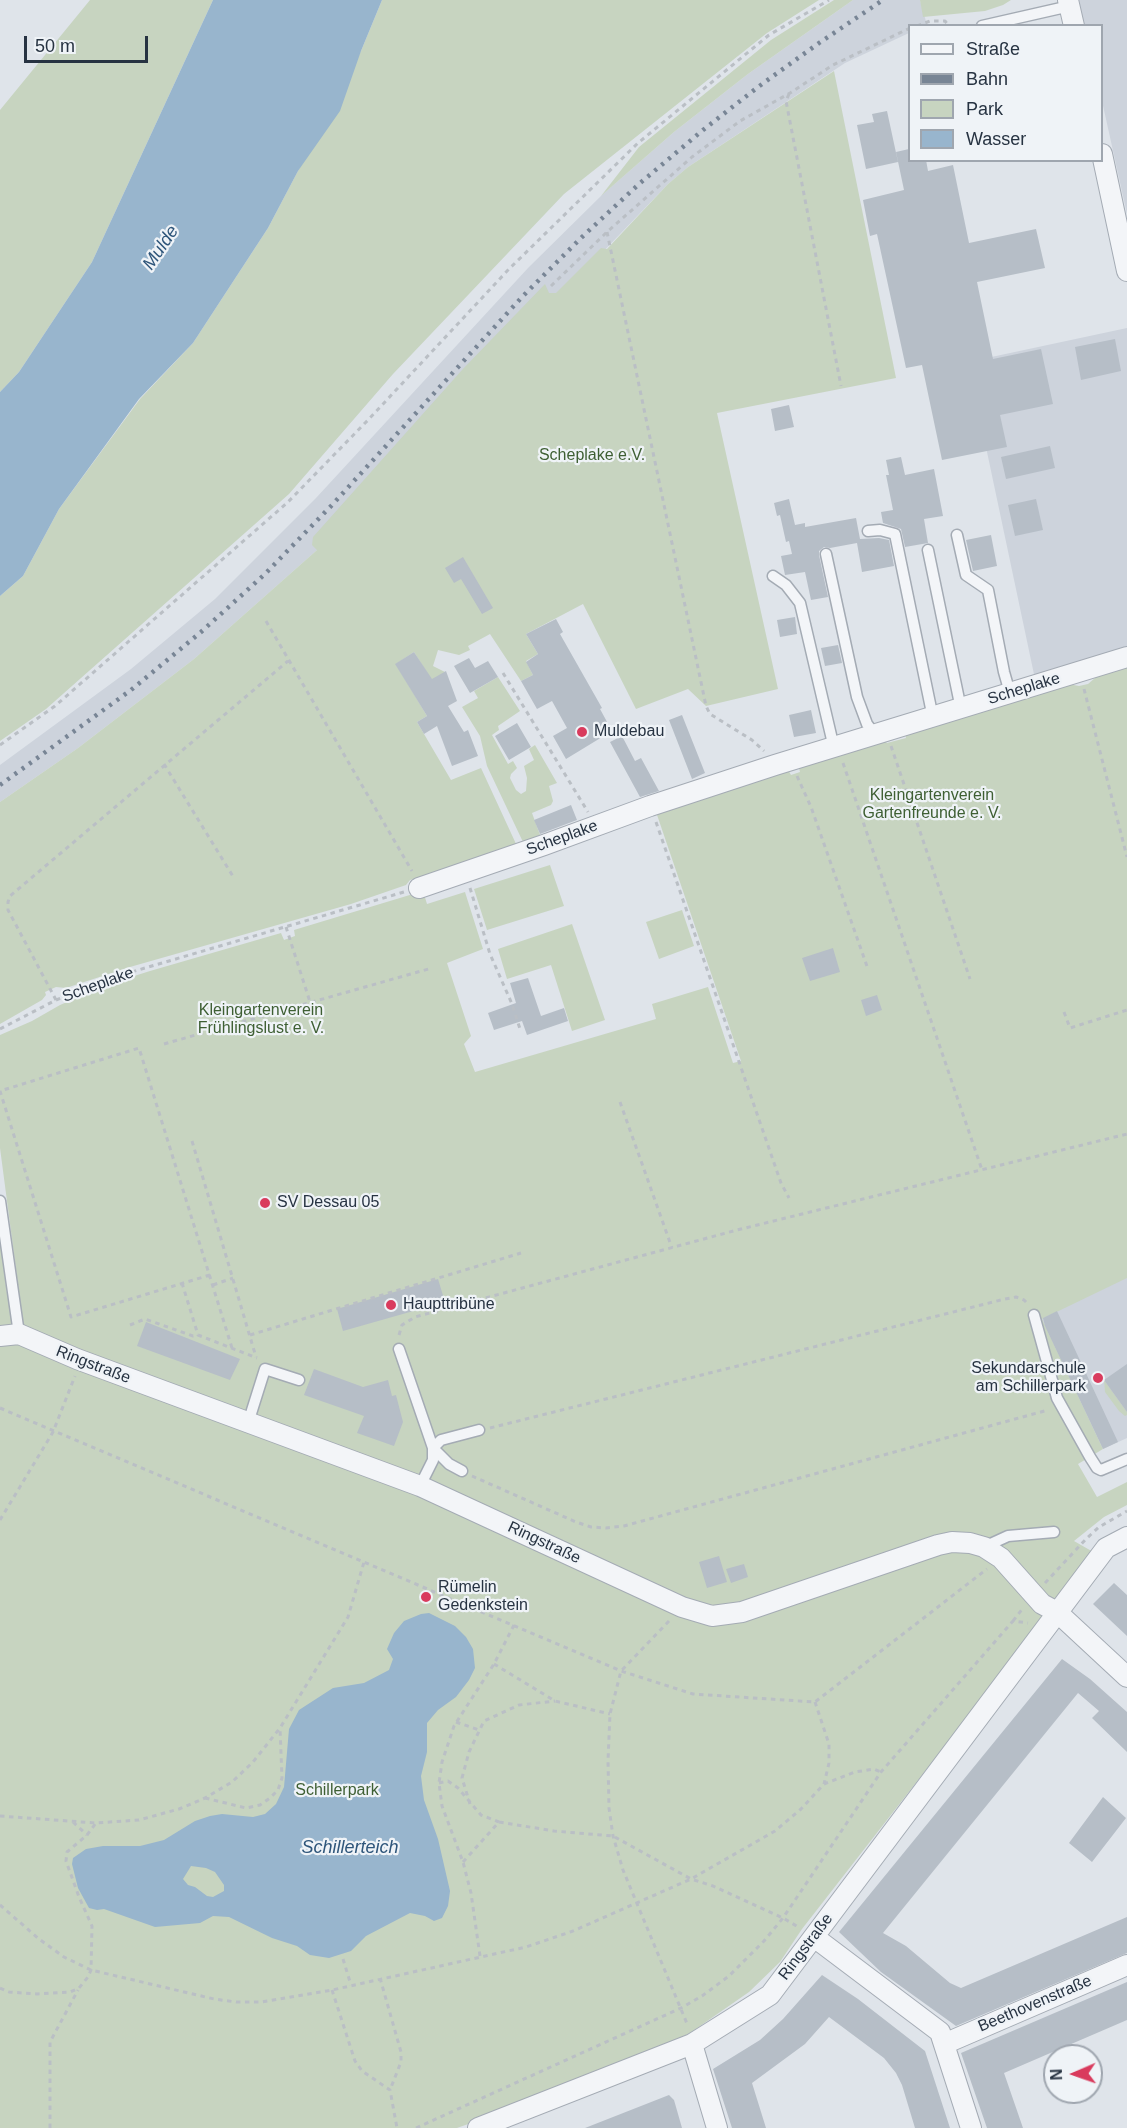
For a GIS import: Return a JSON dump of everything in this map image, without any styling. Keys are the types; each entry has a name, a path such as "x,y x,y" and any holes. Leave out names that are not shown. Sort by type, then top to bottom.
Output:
{"street":[{"path":"1103,162 1127,271"},
{"name":"Scheplake","path":"419,888 650,806 1127,657"},
{"name":"Ringstraße","path":"9,1335 420,1486 700,1613 725,1616 742,1612 952,1542 984,1547 1001,1558 1042,1604 1057,1612"},
{"name":"Ringstraße","path":"478,2128 693,2044 770,1995 1106,1548 1127,1537"},
{"path":"1057,1612 1127,1677"},
{"path":"814,1937 939,2032 970,2128"},
{"name":"Beethovenstraße","path":"944,2044 1127,1965"},
{"path":"693,2044 717,2128"}],"lane":[{"path":"994,24 1070,11"},
{"path":"868,531 880,530 895,534 933,718"},
{"path":"957,535 966,574 988,590 1010,693"},
{"path":"928,550 962,709"},
{"path":"826,554 857,697 867,724 881,734"},
{"path":"773,576 786,585 800,603 836,747"},
{"path":"0,1201 9,1335"},
{"path":"1034,1315 1057,1398 1097,1468 1105,1470 1127,1459"},
{"path":"399,1349 432,1448 433,1460 420,1486"},
{"path":"248,1423 265,1369 299,1380"},
{"path":"432,1448 441,1440 479,1430"},
{"path":"432,1448 449,1464 462,1471"},
{"path":"984,1547 1008,1536 1054,1532"}],"path":[{"path":"0,745 55,706 288,502 509,269 638,143 769,35 829,0"},
{"path":"923,24 930,21 945,21 947,24"},
{"path":"551,286 607,232 701,150 740,121 790,93 833,65 908,28"},
{"path":"790,93 786,102 842,386"},
{"path":"607,232 706,706 710,714 752,740 782,763 811,807 868,969"},
{"path":"266,621 410,867 419,888"},
{"path":"56,1000 8,910 10,896 288,661"},
{"path":"1079,672 1127,857"},
{"path":"503,673 598,826"},
{"path":"881,734 970,979"},
{"path":"836,747 982,1170"},
{"path":"164,764 234,878"},
{"path":"650,806 777,1172 789,1198"},
{"path":"465,872 489,954 512,1004 521,1032"},
{"name":"Scheplake","path":"0,1029 56,1000 128,973 419,888"},
{"path":"286,927 310,1002"},
{"path":"164,1044 432,968"},
{"path":"1064,1012 1070,1028 1127,1010"},
{"path":"210,1275 71,1317 0,1091 139,1048 210,1275 232,1348"},
{"path":"620,1102 672,1248"},
{"path":"399,1349 398,1342 402,1325 416,1317 672,1248 1127,1134"},
{"path":"192,1141 256,1357 265,1369"},
{"path":"249,1335 521,1253"},
{"path":"213,1285 232,1278"},
{"path":"182,1283 198,1335"},
{"path":"479,1430 1005,1299 1024,1300 1034,1315"},
{"path":"130,1325 145,1319 193,1336 198,1335 256,1357"},
{"path":"0,1520 53,1432 75,1379 77,1359"},
{"path":"462,1471 576,1522 591,1527 606,1528 624,1526 1061,1407"},
{"path":"0,1408 621,1671 693,1694 768,1697 814,1702 1001,1558"},
{"path":"416,2128 681,2008 729,1976 783,1918 881,1772 1034,1595 1086,1539 1099,1527 1127,1511"},
{"path":"0,1816 96,1823 139,1820 179,1809 205,1798 232,1782 246,1769 280,1728 348,1617 364,1562"},
{"path":"682,1606 621,1671 610,1714 608,1784 613,1836 623,1870 687,2022 693,2044"},
{"path":"1013,1621 1035,1624 1057,1612"},
{"path":"480,1956 471,1893 463,1862 442,1806 439,1783 442,1762 456,1722 494,1664 513,1625"},
{"path":"494,1664 555,1701 610,1714"},
{"path":"470,1804 462,1778 469,1752 484,1721 519,1706 555,1701"},
{"path":"0,1905 64,1957 91,1970 163,1988 236,2002 262,2002 332,1990 526,1947 637,1904 691,1879 775,1831 801,1809 824,1784 829,1763 829,1744 814,1702"},
{"path":"456,1722 479,1730"},
{"path":"205,1798 246,1808 260,1805 270,1798 278,1790 282,1779 280,1728"},
{"path":"824,1784 830,1784 855,1772 874,1769 881,1772"},
{"path":"439,1783 448,1781 458,1788 481,1815 499,1822 554,1831 613,1836 691,1879 783,1918 814,1937"},
{"path":"73,1822 87,1835"},
{"path":"463,1862 499,1822"},
{"path":"50,2128 50,2042 91,1970 92,1926 66,1861 67,1852 87,1835 96,1823"},
{"path":"343,1959 351,1986"},
{"path":"380,1978 401,2052 400,2062 390,2090 397,2128"},
{"path":"0,1988 9,1992 37,1994 70,1992 79,1988"},
{"path":"332,1990 355,2061 362,2071 390,2090"}],"shaded area":[{"path":"853,0 920,0 927,24 908,24 908,33 845,63 688,167 668,184 317,550 194,659 78,748 0,802 0,765 131,669 215,599 316,498 528,268 602,195 674,132 748,74"},
{"path":"1079,0 1127,0 1127,214 1103,106 1103,24 1084,24"},
{"path":"1127,328 1127,649 1035,679 968,362"},
{"name":"Sekundarschule am Schillerpark","path":"1127,1213 1127,1438 1103,1449 1041,1319 1057,1312"}],"green space":[{"path":"90,0 213,0 92,262 19,372 0,392 0,110"},
{"path":"382,0 819,0 767,33 564,194 393,374 289,494 46,709 0,741 0,596 23,576 59,509 140,399 193,343 268,228 361,51"},
{"path":"834,0 853,0 748,74 674,132 601,196 639,147 771,40"},
{"path":"920,0 1011,0 985,11 923,17"},
{"name":"Scheplake e.V.","path":"834,71 896,378 717,413 778,689 706,706 688,689 636,709 583,604 526,634 538,654 526,661 533,675 521,681 490,634 468,646 470,650 459,655 438,650 433,666 445,672 434,684 414,652 396,664 427,716 417,722 451,780 481,768 517,846 410,880 406,885 351,904 130,967 66,988 56,987 45,992 46,995 42,1000 0,1024 0,802 78,748 194,659 317,550 312,545 313,537 462,370 545,284 549,293 556,293 601,248 607,249 668,184 688,167"},
{"path":"1127,666 1127,1278 1042,1319 1103,1449 1078,1464 1097,1497 1127,1482 1127,1505 1104,1517 1074,1541 1095,1553 802,1929 780,1962 749,1992 690,2033 567,2089 457,2128 0,2128 0,1239 7,1294 19,1292 0,1148 0,1035 109,984 150,971 281,933 284,940 295,936 294,930 423,891 427,904 465,892 483,949 447,963 471,1036 464,1044 475,1072 656,1019 652,1004 708,987 733,1063 741,1061 655,809 787,768 791,775 800,772 801,767 883,739 887,743 906,738 905,732 1068,684 1079,686 1088,684 1102,672"},
{"path":"498,677 520,711 498,726 499,730 492,735 508,764 513,761 517,768 510,778 516,790 521,794 526,791 527,778 524,766 534,760 529,749 535,745 557,783 549,786 553,801 551,805 532,813 540,835 523,842 487,766 480,736 462,707 478,698 474,691"},
{"path":"550,865 564,906 487,930 474,889"},
{"path":"682,910 694,946 659,959 646,922"},
{"path":"572,924 605,1020 572,1031 551,965 507,979 498,949"},
{"path":"1104,1380 1127,1415 1119,1411 1105,1392"}],"water":[{"name":"Mulde","path":"213,0 382,0 340,111 298,171 268,228 193,343 139,399 59,509 23,576 0,596 0,392 19,372 92,262"},
{"name":"Schillerteich","path":"429,1613 455,1626 466,1637 473,1649 475,1668 456,1697 438,1710 427,1723 427,1752 421,1776 424,1800 438,1839 450,1891 448,1906 442,1918 434,1921 425,1916 410,1913 366,1936 351,1951 329,1958 310,1955 297,1946 272,1938 229,1917 213,1916 200,1923 155,1927 104,1909 89,1908 78,1888 72,1864 73,1858 86,1849 103,1846 140,1846 164,1840 195,1821 210,1816 222,1814 253,1817 265,1814 276,1804 284,1787 289,1729 299,1710 333,1688 364,1683 389,1670 393,1659 387,1649 394,1633 404,1621","holes":["191,1866 215,1872 224,1885 224,1891 213,1897 188,1885 183,1879"]}],"building":[{"path":"887,111 898,162 866,169 857,125 874,122 872,114"},
{"path":"908,149 908,162 926,162 928,171 953,165 969,243 1036,229 1045,268 977,282 993,359 1041,349 1053,404 1000,415 1007,447 942,460 922,365 906,368 877,234 870,236 863,200 904,190 896,152"},
{"path":"1115,339 1121,371 1081,380 1075,347"},
{"path":"789,405 794,427 775,431 771,409"},
{"path":"1050,446 1055,468 1006,479 1001,457"},
{"path":"901,457 905,475 934,469 943,516 924,519 928,543 905,547 901,529 883,523 881,512 893,510 886,475 889,475 886,460"},
{"path":"789,499 795,525 805,523 805,527 856,518 860,539 889,540 894,566 862,572 857,543 824,547 819,551 819,555 828,597 811,600 805,572 785,575 781,556 792,554 774,503"},
{"path":"1036,499 1043,530 1015,536 1008,505"},
{"path":"991,535 997,566 973,571 966,540"},
{"path":"463,557 493,608 482,614 461,579 454,583 445,568"},
{"path":"795,617 797,634 780,637 777,620"},
{"path":"556,619 563,632 560,634 602,708 600,709 612,731 566,759 553,736 567,728 552,701 537,709 521,681 533,675 526,662 538,654 526,634"},
{"path":"838,645 842,663 825,666 821,648"},
{"path":"414,652 432,679 446,671 457,701 448,706 464,732 468,730 478,756 452,766 437,726 424,734 417,722 427,716 395,664"},
{"path":"469,658 475,668 488,661 498,677 470,693 454,666"},
{"path":"811,710 816,733 794,737 789,715"},
{"path":"682,715 705,773 692,779 669,720"},
{"path":"517,723 531,747 509,760 495,736"},
{"path":"622,736 635,761 641,758 659,791 640,797 610,742"},
{"path":"571,805 577,820 540,834 534,820"},
{"path":"833,948 840,972 810,981 802,958"},
{"path":"528,978 541,1016 564,1008 568,1021 527,1035 522,1021 494,1030 488,1013 516,1003 510,983"},
{"path":"877,995 882,1010 866,1016 861,1000"},
{"name":"Haupttribüne","path":"438,1279 445,1302 343,1331 337,1309"},
{"path":"1057,1311 1118,1442 1103,1449 1045,1326 1043,1318"},
{"path":"146,1322 240,1359 230,1380 137,1346"},
{"name":"Sekundarschule am Schillerpark","path":"1127,1364 1127,1412 1104,1380"},
{"path":"314,1369 363,1387 388,1380 392,1396 396,1395 403,1422 394,1446 357,1433 364,1416 304,1395"},
{"path":"719,1556 727,1582 707,1588 699,1562"},
{"path":"744,1564 748,1577 731,1583 726,1569"},
{"path":"1114,1583 1127,1595 1127,1636 1093,1604"},
{"path":"1062,1659 1090,1679 1127,1712 1127,1752 1092,1718 1099,1711 1078,1693 883,1933 906,1946 950,1983 961,1988 1127,1917 1127,1953 956,2026 881,1972 839,1932"},
{"path":"1103,1797 1126,1818 1092,1862 1069,1843"},
{"path":"822,1975 858,1999 925,2051 950,2128 915,2128 896,2073 884,2058 829,2017 805,2044 752,2083 766,2128 732,2128 713,2069 760,2040 783,2019"},
{"path":"1127,1982 1127,2020 1071,2044 1043,2044 1043,2056 1004,2073 1023,2128 987,2128 961,2053"},
{"path":"669,2095 674,2100 682,2128 585,2128"}],"railway":[{"path":"0,785 131,690 201,632 265,574 332,505 522,297 639,184 758,87 883,0"}],"place":[{"name":"Muldebau","path":"582,732"},
{"name":"SV Dessau 05","path":"265,1203"},
{"name":"Haupttribüne","path":"391,1305"},
{"name":"Sekundarschule am Schillerpark","path":"1098,1378"},
{"name":"Rümelin Gedenkstein","path":"426,1597"}],"park label":[{"name":"Kleingartenverein Gartenfreunde e. V.","path":"932,805"},
{"name":"Kleingartenverein Frühlingslust e. V.","path":"261,1020"},
{"name":"Schillerpark","path":"337,1791"}]}
